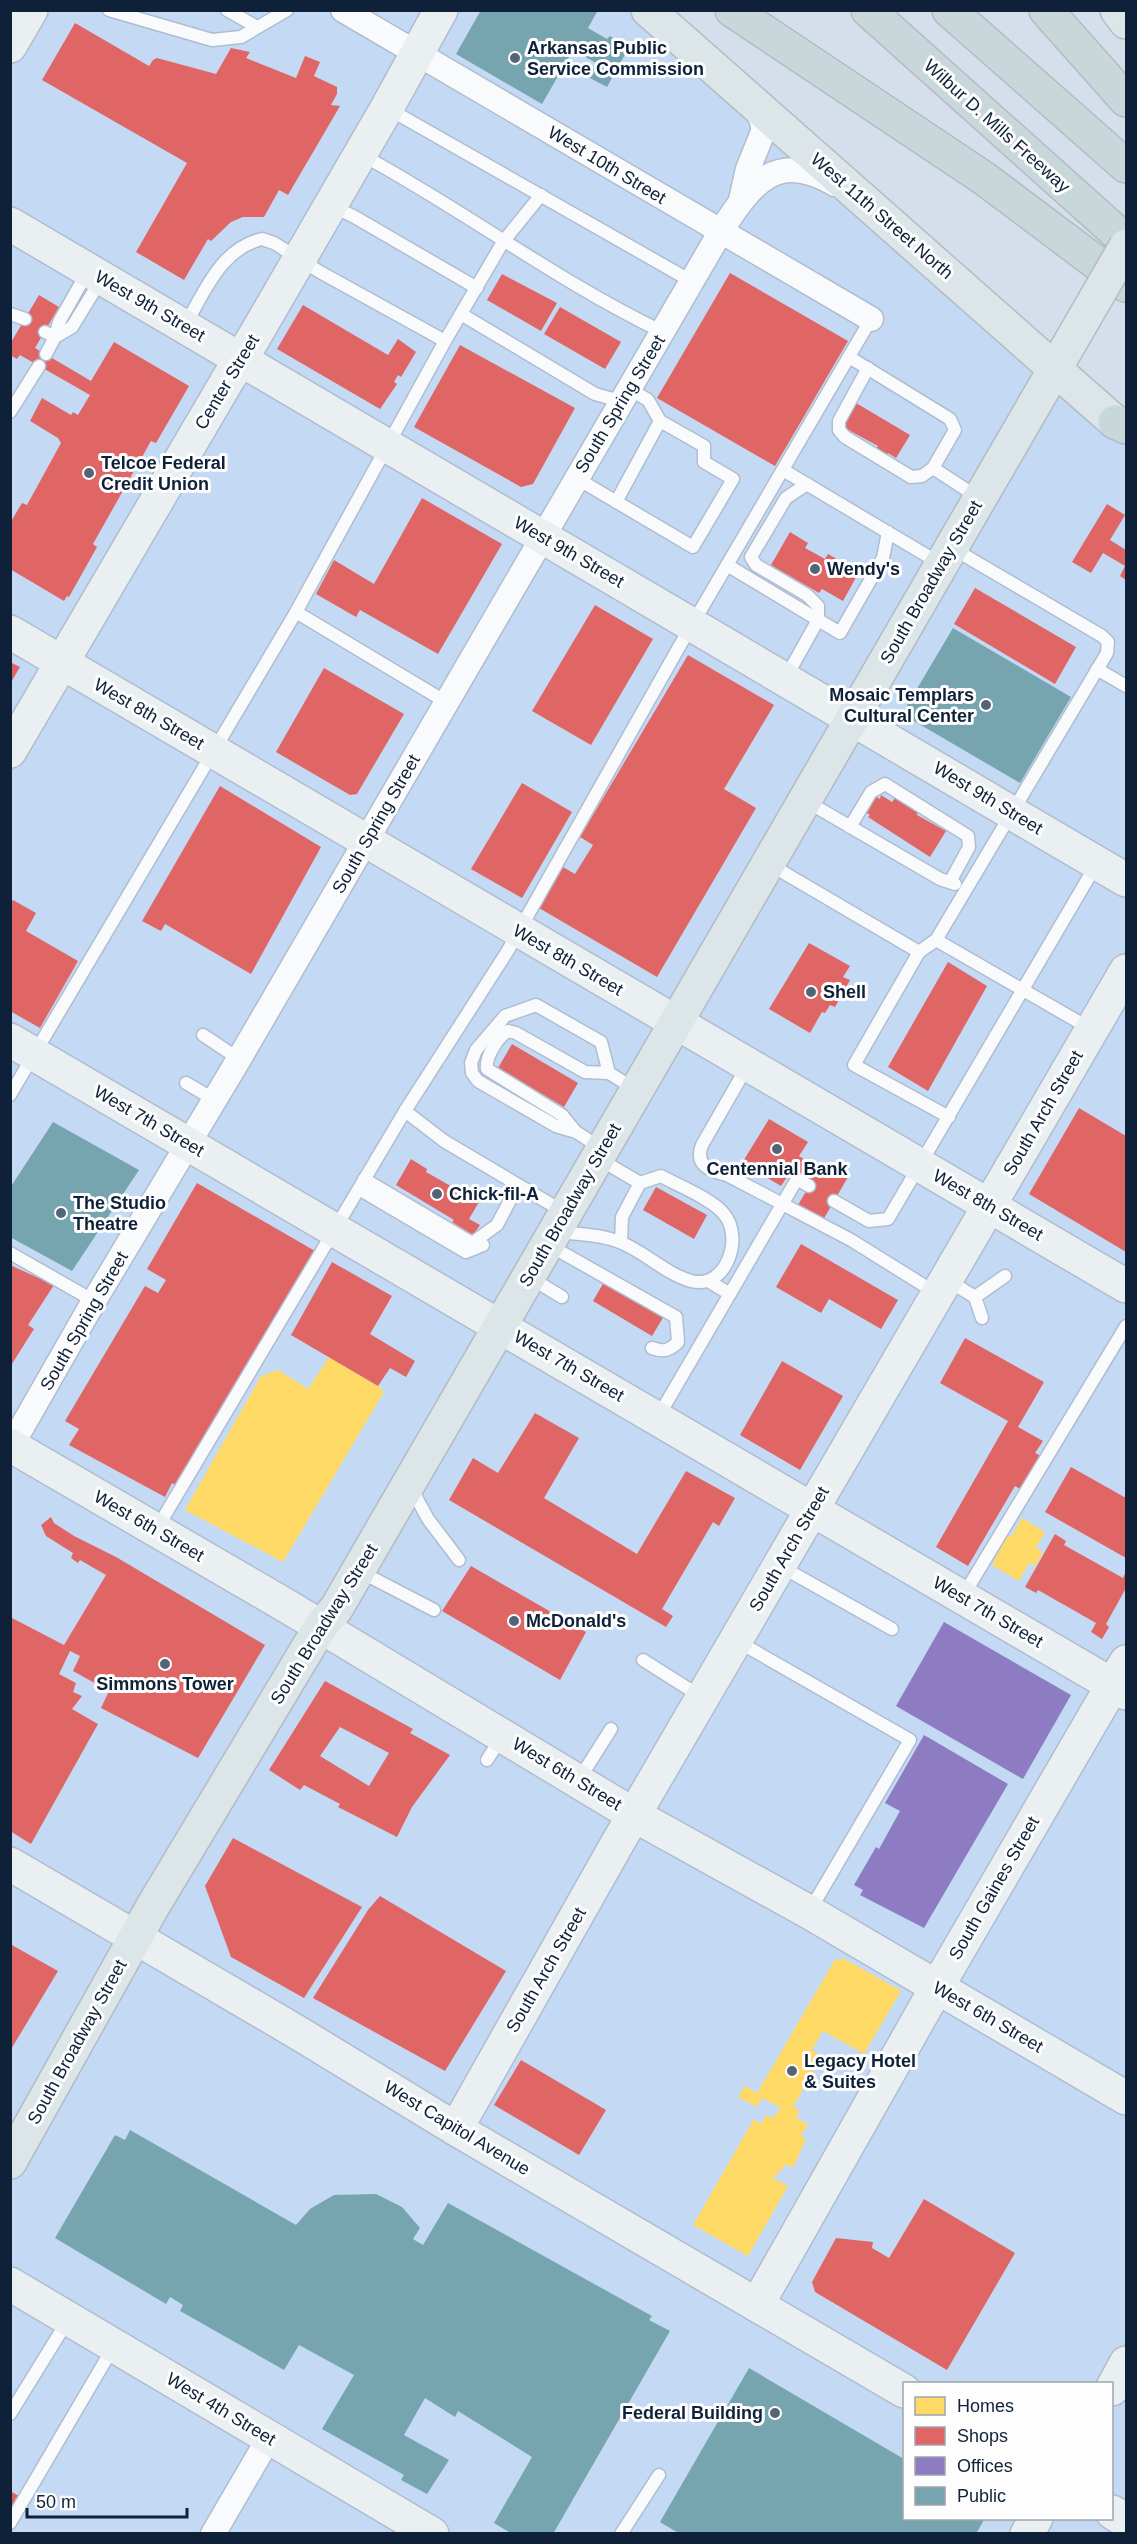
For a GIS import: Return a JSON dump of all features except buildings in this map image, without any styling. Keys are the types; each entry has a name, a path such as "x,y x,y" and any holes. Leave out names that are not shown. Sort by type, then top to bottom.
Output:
{"highway":[{"path":"732,10 985,179 1126,285"},
{"name":"Wilbur D. Mills Freeway","path":"868,10 1126,241"},
{"path":"949,10 1126,166"},
{"path":"1046,10 1126,100"}],"main road":[{"name":"West 11th Street North","path":"648,10 1055,369 1123,426"},
{"name":"South Broadway Street","path":"10,2162 136,1937 321,1626 336,1609 556,1229 623,1082 675,1023 1126,246"}],"street":[{"path":"10,46 31,10"},
{"name":"West 10th Street","path":"343,10 871,320"},
{"name":"Center Street","path":"10,751 387,108 441,10"},
{"name":"South Spring Street","path":"741,200 748,169 763,132 764,123 754,104"},
{"name":"South Spring Street","path":"11,1446 94,1300 239,1059 624,395 741,200 773,173 780,170 798,170 817,174 866,202"},
{"name":"West 9th Street","path":"10,224 1126,880"},
{"name":"West 8th Street","path":"10,632 1126,1286"},
{"name":"South Arch Street","path":"456,2129 634,1815 1126,971"},
{"name":"West 7th Street","path":"23,1048 962,1597 1122,1680"},
{"name":"West 6th Street","path":"11,1446 321,1626 495,1748 579,1781 634,1815 809,1912 1126,2098"},
{"name":"South Gaines Street","path":"757,2305 937,1987 1122,1680"},
{"name":"West Capitol Avenue","path":"10,1864 903,2390"},
{"name":"West 4th Street","path":"12,2290 114,2346 421,2531"},
{"path":"1113,2387 1126,2363"},
{"path":"213,2534 269,2438"},
{"path":"1113,2513 1126,2521"},
{"path":"1027,2534 1035,2520"}],"lane":[{"path":"109,10 212,40 241,37 287,10"},
{"path":"227,10 257,27"},
{"path":"387,108 691,281"},
{"path":"360,154 504,242 638,320 663,332"},
{"path":"10,1095 23,1048 66,1012 296,612 445,341 504,242 541,195"},
{"path":"330,205 477,288"},
{"path":"185,327 222,264 241,248 262,239 270,241 445,341"},
{"path":"46,354 50,335 96,274"},
{"path":"10,314 25,319"},
{"path":"461,314 595,394 624,395 648,400 660,421 704,446 704,462 733,479 693,547 576,478"},
{"path":"156,1530 405,1111 507,952 692,624 871,320"},
{"path":"849,357 868,368 954,422 954,430 933,468 922,476 911,477 845,437 839,430 839,421 868,368"},
{"path":"10,412 15,394 39,366"},
{"path":"616,502 660,421"},
{"path":"933,468 980,499"},
{"path":"783,470 888,532 947,556 1102,636 1108,642 1107,653 936,940 919,952 854,1065 949,1117"},
{"path":"785,679 819,620 818,606 813,600 756,565 752,557 786,498 807,484"},
{"path":"727,565 840,633 883,558 888,532"},
{"path":"296,612 446,702"},
{"path":"1097,669 1126,686"},
{"path":"850,827 871,792 885,784 968,836 969,847 950,882"},
{"path":"805,800 940,879 965,890"},
{"path":"768,863 919,952"},
{"path":"834,1201 869,1221 888,1219 1097,863"},
{"path":"936,940 1092,1029"},
{"path":"592,1146 478,1081 472,1073 471,1063 476,1050 505,1016 536,1005 602,1042 623,1082"},
{"path":"623,1082 585,1072 516,1033 508,1031 498,1040 486,1063 487,1069 562,1115 592,1146 640,1183"},
{"path":"203,1035 239,1059"},
{"path":"748,1065 702,1144 699,1158 703,1166 713,1172 727,1175 783,1203 942,1287 975,1297"},
{"path":"186,1083 214,1100"},
{"path":"405,1111 444,1141 518,1185 556,1229 676,1317 678,1342 663,1352 652,1348"},
{"path":"621,1242 622,1217 640,1183 661,1176 724,1214 734,1235 733,1247 720,1273 710,1282"},
{"path":"657,1418 797,1179 809,1186"},
{"path":"362,1184 466,1252 488,1243 518,1185"},
{"path":"556,1229 621,1242 690,1281 710,1282 730,1294"},
{"path":"10,1253 94,1300"},
{"path":"528,1276 562,1296"},
{"path":"975,1297 1005,1276"},
{"path":"38,1278 57,1280"},
{"path":"975,1297 982,1318"},
{"path":"962,1597 1126,1326"},
{"path":"672,1348 691,1360"},
{"path":"408,1483 428,1519 459,1560"},
{"path":"779,1566 892,1629"},
{"path":"358,1571 434,1610"},
{"path":"736,1640 910,1740 809,1912"},
{"path":"643,1660 702,1698"},
{"path":"579,1781 611,1729"},
{"path":"10,2414 68,2319"},
{"path":"10,2523 114,2346"},
{"path":"621,2534 658,2475"}],"shaded area":[{"path":"11,11 648,11 754,104 1126,448 1126,2533 11,2534"}],"place":[{"name":"Arkansas Public Service Commission","path":"515,58"},
{"name":"Telcoe Federal Credit Union","path":"89,473"},
{"name":"Wendy's","path":"815,569"},
{"name":"Mosaic Templars Cultural Center","path":"986,705"},
{"name":"Shell","path":"811,992"},
{"name":"Centennial Bank","path":"777,1149"},
{"name":"Chick-fil-A","path":"437,1194"},
{"name":"The Studio Theatre","path":"61,1213"},
{"name":"McDonald's","path":"514,1621"},
{"name":"Simmons Tower","path":"165,1664"},
{"name":"Legacy Hotel & Suites","path":"792,2071"},
{"name":"Federal Building","path":"775,2413"}]}
